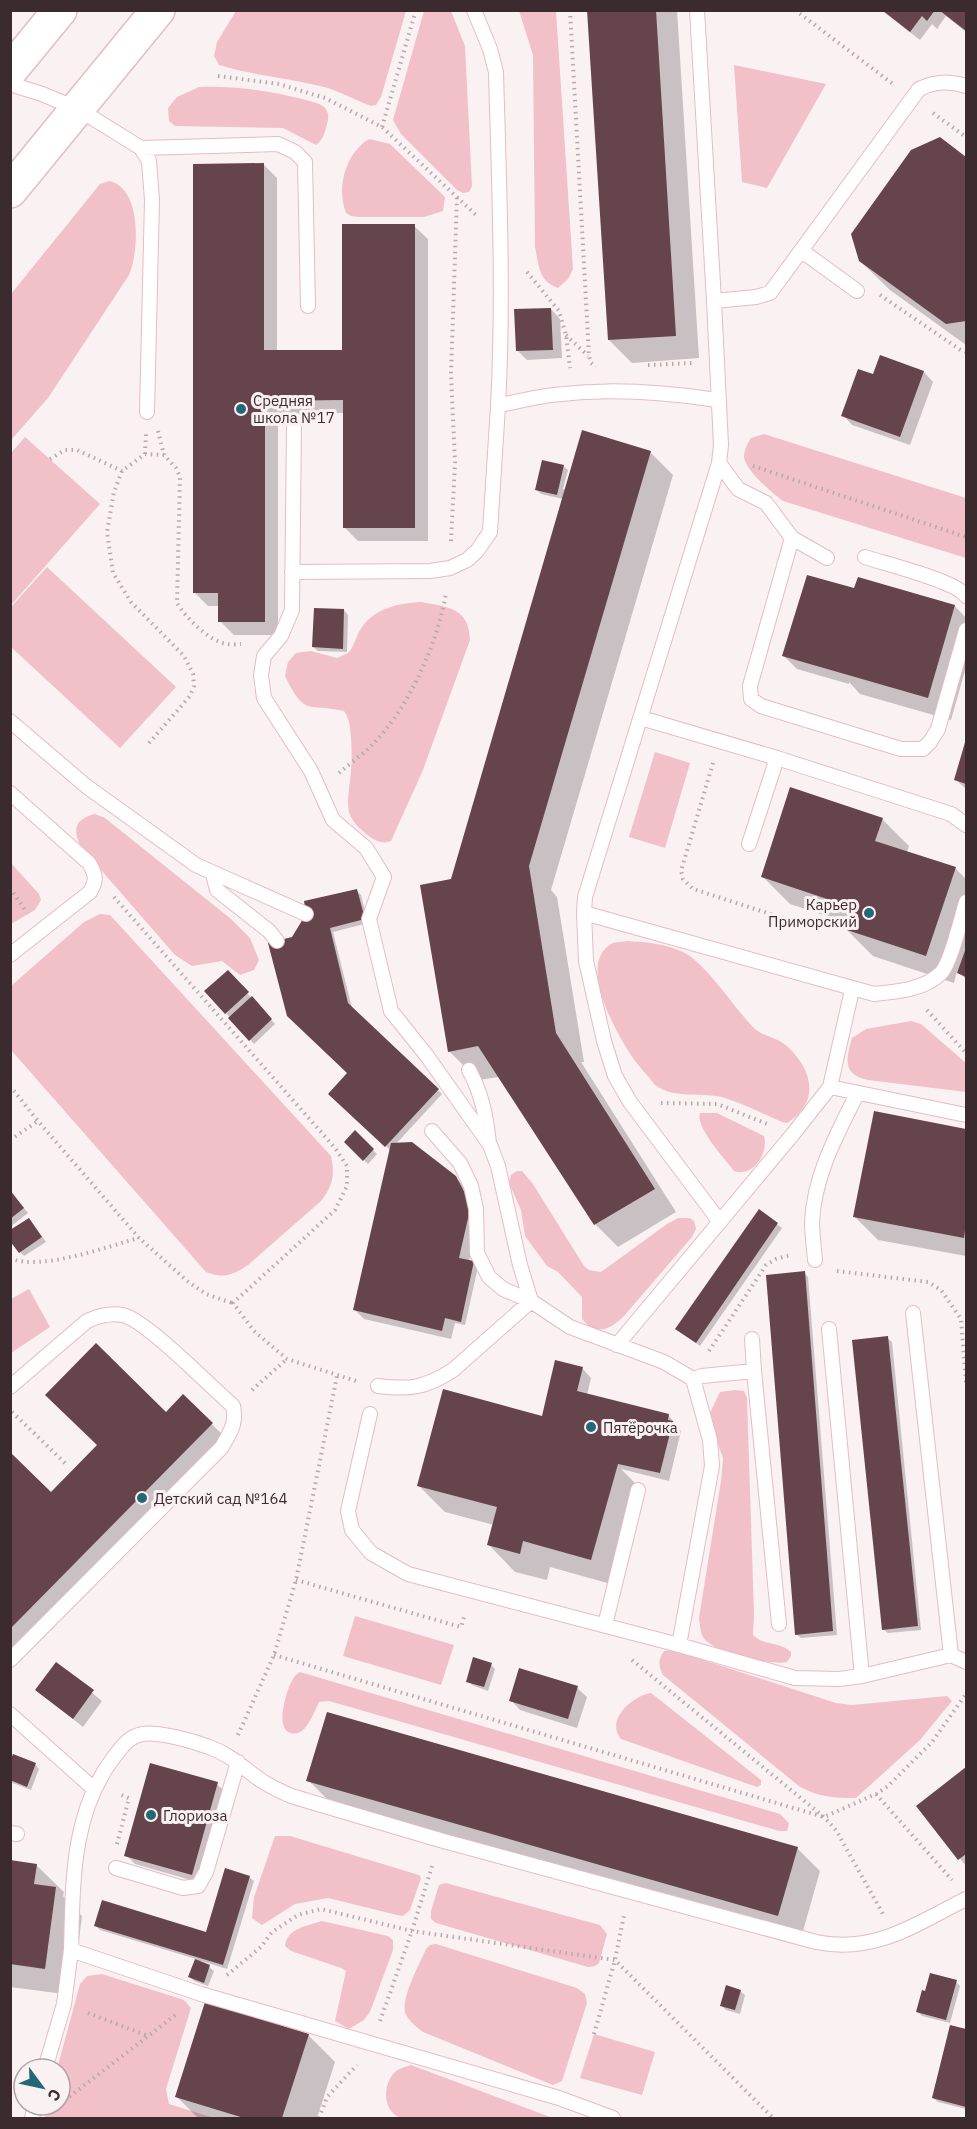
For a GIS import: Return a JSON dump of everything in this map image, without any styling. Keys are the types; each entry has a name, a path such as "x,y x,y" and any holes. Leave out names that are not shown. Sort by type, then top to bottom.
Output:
{"main road":[{"path":"10,71 60,10"},
{"path":"10,190 158,10"}],"lane":[{"path":"292,572 410,572 450,568 467,560 477,551 490,532 500,372 496,72 490,49 474,10"},
{"path":"697,10 721,445 719,463 585,897 584,913 586,961 592,996 615,1076 630,1102 720,1222"},
{"path":"714,301 756,297 770,293 919,89 933,83 947,82 966,86"},
{"path":"10,84 78,109 141,148 149,161 152,200 147,412"},
{"path":"141,148 278,144 302,158 305,162 308,306"},
{"path":"802,251 857,291"},
{"path":"498,406 540,396 615,390 648,391 717,400"},
{"path":"294,425 292,610 281,636 264,656 261,675 264,699 311,771 333,820 366,848 384,877 369,919 391,1011 427,1056 490,1145"},
{"path":"719,463 738,489 766,503 792,538 827,558"},
{"path":"792,538 750,686 751,699 761,706 901,748 923,749 938,729 966,630"},
{"path":"865,557 945,583 962,590 966,596"},
{"path":"641,718 777,758 951,814 966,825"},
{"path":"10,721 86,786 196,865 306,914"},
{"path":"749,844 777,758"},
{"path":"10,793 89,863 96,877 90,892 10,955"},
{"path":"213,874 217,890 278,940"},
{"path":"584,913 852,990 874,994 923,985 941,973 966,902"},
{"path":"617,1345 830,1087 852,990"},
{"path":"469,1070 479,1089 485,1111 490,1145 498,1166 520,1265 531,1301"},
{"path":"830,1087 966,1115"},
{"path":"815,1260 812,1222 818,1184 832,1146 857,1094"},
{"path":"432,1131 460,1163 471,1186 476,1209 477,1253 489,1277 503,1289 531,1301 570,1327 698,1377 754,1371"},
{"path":"378,1386 403,1389 438,1380 453,1370 531,1301"},
{"path":"913,1313 951,1655"},
{"path":"10,1387 87,1321 98,1316 122,1315 146,1328 233,1406 235,1417 231,1432 222,1447 10,1660"},
{"path":"829,1329 862,1676"},
{"path":"752,1339 779,1624"},
{"path":"679,1645 712,1466 710,1440 698,1377"},
{"path":"370,1414 348,1511 352,1530 370,1554 408,1574 605,1625 795,1678 862,1676 951,1655 966,1662"},
{"path":"605,1625 638,1490"},
{"path":"10,1714 94,1789"},
{"path":"48,2057 63,2004 71,1950 73,1873 79,1832 94,1789 109,1763 127,1741 141,1734 158,1734 208,1746 238,1762 268,1785 291,1796 440,1840 829,1945 849,1946 895,1936 963,1893"},
{"path":"116,1868 183,1888 198,1886 206,1872 238,1762"},
{"path":"71,1950 201,1994 559,2098 613,2118"}],"path":[{"path":"382,127 416,10"},
{"path":"570,10 589,356 591,363 598,367"},
{"path":"795,10 966,137"},
{"path":"218,76 279,84 326,98 382,127 500,238 559,311 566,335 572,378"},
{"path":"319,790 371,746 391,723 426,659 443,612 450,568 455,463 452,374 457,197"},
{"path":"874,290 966,352"},
{"path":"566,335 589,356"},
{"path":"645,365 716,362"},
{"path":"50,459 64,450 77,450 122,471"},
{"path":"148,743 190,696 194,686 193,674 184,656 131,602 113,573 107,532 114,492 122,471 145,454 164,455 176,468 180,477 177,603 182,612 199,628 226,644 273,643"},
{"path":"719,463 753,466 966,537"},
{"path":"719,742 681,871 683,879 693,889 811,927"},
{"path":"96,877 335,1148 347,1166 347,1186 335,1210 233,1303"},
{"path":"909,989 966,1053"},
{"path":"10,1086 139,1238 187,1281 206,1294 233,1303 254,1332 287,1359 337,1376 296,1580 274,1655 243,1722"},
{"path":"630,1102 717,1104 751,1118"},
{"path":"10,1140 38,1120"},
{"path":"10,1258 18,1262 30,1263 55,1261 139,1238"},
{"path":"698,1377 707,1354 766,1265 791,1255 815,1260 826,1268 843,1272 928,1282 941,1290 961,1319 965,1347 966,1383"},
{"path":"961,1319 966,1313"},
{"path":"262,1381 287,1359"},
{"path":"10,1410 65,1463"},
{"path":"296,1580 461,1627"},
{"path":"274,1655 825,1817 876,1794 888,1786 933,1742 966,1694"},
{"path":"632,1660 825,1817 836,1830 895,1936"},
{"path":"876,1794 963,1893"},
{"path":"116,1868 113,1860 129,1798"},
{"path":"319,2118 327,2097 355,2068 372,2043 412,1931 440,1840"},
{"path":"594,2034 615,1960 630,1891"},
{"path":"72,2095 236,1969 261,1947 272,1932 298,1915 321,1909 412,1931 615,1960 773,2118"},
{"path":"63,2004 149,2036"}],"shaded area":[{"path":"236,11 406,11 381,97 376,105 371,106 328,88 219,65 214,56 217,42"},
{"path":"424,11 451,11 465,46 472,186 469,192 463,193 457,190 401,134 393,120"},
{"path":"519,11 556,11 573,269 568,279 558,288 543,277 535,247 533,55"},
{"path":"734,65 826,84 767,188 742,182"},
{"path":"199,87 251,89 316,103 324,107 328,113 324,133 316,145 283,128 175,126 169,121 168,108 177,97"},
{"path":"369,139 390,144 445,197 443,211 424,217 360,217 346,213 342,192 345,172 354,153"},
{"path":"110,181 120,186 128,196 133,208 136,237 129,275 48,398 11,440 11,294 100,184"},
{"path":"764,434 966,498 966,558 783,501 754,475 744,457 745,449 751,438"},
{"path":"25,437 100,504 11,605 11,453"},
{"path":"47,567 176,687 120,748 11,647 11,607"},
{"path":"421,602 455,610 466,621 470,640 423,770 391,841 380,842 355,824 349,812 352,748 346,714 344,711 308,706 303,703 297,698 285,676 288,662 296,653 311,651 337,658 348,653 364,624 378,613 394,606"},
{"path":"655,752 690,763 665,848 629,837"},
{"path":"95,814 105,818 231,919 250,938 259,960 254,970 240,975 222,961 192,966 175,955 81,847 77,826 83,819"},
{"path":"10,862 39,894 41,900 35,910 11,924"},
{"path":"100,914 110,915 331,1156 332,1180 321,1201 248,1265 233,1273 218,1275 206,1272 11,1050 11,986 84,922"},
{"path":"627,941 664,946 685,953 694,959 754,1028 783,1043 793,1052 806,1072 809,1083 806,1104 798,1114 787,1123 782,1122 725,1098 680,1094 663,1090 655,1085 632,1056 615,1028 598,980 598,965 602,952 613,943"},
{"path":"911,1021 921,1024 966,1063 966,1092 868,1080 850,1070 848,1053 852,1038 866,1029"},
{"path":"700,1113 717,1113 764,1136 764,1150 758,1163 747,1171 734,1171 706,1134"},
{"path":"522,1171 533,1184 584,1266 589,1270 601,1272 678,1218 690,1218 694,1221 696,1229 692,1237 624,1316 609,1327 593,1328 582,1319 582,1297 558,1272 547,1266 525,1236 521,1210 509,1183 511,1175"},
{"path":"29,1289 50,1327 11,1353 11,1299"},
{"path":"744,1391 747,1398 753,1635 762,1641 782,1646 791,1652 787,1662 768,1662 729,1653 708,1643 701,1630 699,1618 723,1458 708,1417 720,1392"},
{"path":"355,1616 454,1645 441,1685 343,1656"},
{"path":"672,1650 836,1703 852,1705 947,1696 952,1701 920,1740 856,1798 827,1796 800,1787 663,1675 659,1663 661,1657 664,1651"},
{"path":"300,1672 780,1814 789,1823 787,1831 779,1831 329,1701 319,1702 302,1731 289,1733 282,1719 284,1704 292,1680"},
{"path":"651,1693 761,1780 761,1785 757,1787 621,1739 617,1732 618,1717 629,1704"},
{"path":"275,1836 290,1836 419,1875 421,1878 410,1910 403,1916 328,1898 295,1904 262,1925 252,1918 254,1897"},
{"path":"446,1883 600,1925 607,1934 599,1963 588,1967 436,1923 431,1919 431,1911 439,1885"},
{"path":"322,1921 388,1936 393,1940 393,1950 370,2012 364,2020 349,2029 335,2021 346,1971 291,1951 285,1946 294,1931"},
{"path":"436,1944 577,1988 585,1994 587,2003 562,2081 553,2085 423,2032 410,2020 405,2009 408,1992 426,1949"},
{"path":"102,1974 184,2000 191,2008 166,2089 169,2104 214,2118 45,2118 72,2117 72,2057 60,2057 80,1984 87,1976"},
{"path":"594,2034 655,2052 642,2095 580,2078"},
{"path":"411,2065 553,2118 401,2118 395,2115 388,2105 386,2091 394,2073"}],"building":[{"path":"587,10 656,10 676,336 608,340"},
{"path":"882,10 935,10 927,21 922,16 910,32"},
{"path":"939,10 966,10 966,31"},
{"path":"940,137 966,157 966,321 946,324 859,261 851,234 911,150"},
{"path":"264,163 264,350 342,350 342,224 415,224 415,528 343,528 343,400 265,401 265,622 218,622 218,593 193,593 193,164"},
{"path":"551,308 553,350 516,351 514,309"},
{"path":"880,355 924,371 900,437 841,416 858,369 873,374"},
{"path":"582,430 651,451 529,866 556,1033 655,1189 594,1225 478,1046 448,1052 420,885 451,879"},
{"path":"542,460 564,465 557,495 535,490"},
{"path":"807,575 854,588 858,577 955,605 928,698 782,656"},
{"path":"314,608 344,609 343,649 312,647"},
{"path":"966,739 966,784 954,780"},
{"path":"790,787 883,818 875,841 956,867 926,956 844,929 851,907 761,877"},
{"path":"357,889 365,919 330,928 348,1003 439,1089 385,1147 328,1094 347,1073 287,1016 268,943 292,937 306,914 304,901"},
{"path":"966,948 966,977 957,973"},
{"path":"228,970 249,992 225,1014 204,991"},
{"path":"252,996 272,1019 249,1041 228,1018"},
{"path":"874,1111 966,1129 964,1238 853,1217"},
{"path":"355,1130 374,1149 363,1161 344,1142"},
{"path":"412,1142 456,1176 471,1205 459,1258 474,1261 461,1322 445,1318 442,1331 353,1310 391,1143"},
{"path":"10,1190 24,1208 10,1219"},
{"path":"759,1209 778,1223 696,1343 675,1329"},
{"path":"29,1218 42,1237 19,1253 10,1241 10,1230"},
{"path":"805,1271 833,1631 795,1635 766,1275"},
{"path":"888,1336 918,1626 882,1630 852,1340"},
{"path":"96,1343 166,1412 183,1394 213,1423 10,1629 10,1452 51,1492 97,1445 45,1395"},
{"path":"555,1360 583,1367 577,1391 669,1414 668,1420 673,1421 660,1473 618,1464 591,1560 523,1541 520,1554 487,1545 497,1507 417,1486 443,1389 542,1416"},
{"path":"473,1657 492,1663 484,1687 466,1682"},
{"path":"56,1662 94,1690 73,1719 35,1690"},
{"path":"519,1668 578,1686 568,1719 509,1701"},
{"path":"327,1712 798,1847 778,1916 306,1781"},
{"path":"13,1754 36,1763 27,1787 10,1780 10,1761"},
{"path":"150,1763 218,1782 192,1875 124,1856"},
{"path":"966,1767 966,1854 958,1860 916,1806"},
{"path":"10,1860 37,1864 34,1884 56,1887 45,1969 10,1964"},
{"path":"225,1868 250,1876 223,1965 94,1926 102,1900 206,1932"},
{"path":"195,1959 210,1965 204,1983 188,1977"},
{"path":"930,1973 957,1980 946,2020 916,2012"},
{"path":"726,1985 741,1990 735,2010 720,2006"},
{"path":"205,2002 309,2034 282,2118 244,2118 175,2097"},
{"path":"950,2025 966,2029 966,2107 932,2098"}],"place":[{"name":"Средняя школа №17","path":"241,409"},
{"name":"Карьер Приморский","path":"869,913"},
{"name":"Пятёрочка","path":"591,1427"},
{"name":"Детский сад №164","path":"142,1498"},
{"name":"Глориоза","path":"151,1815"}]}
